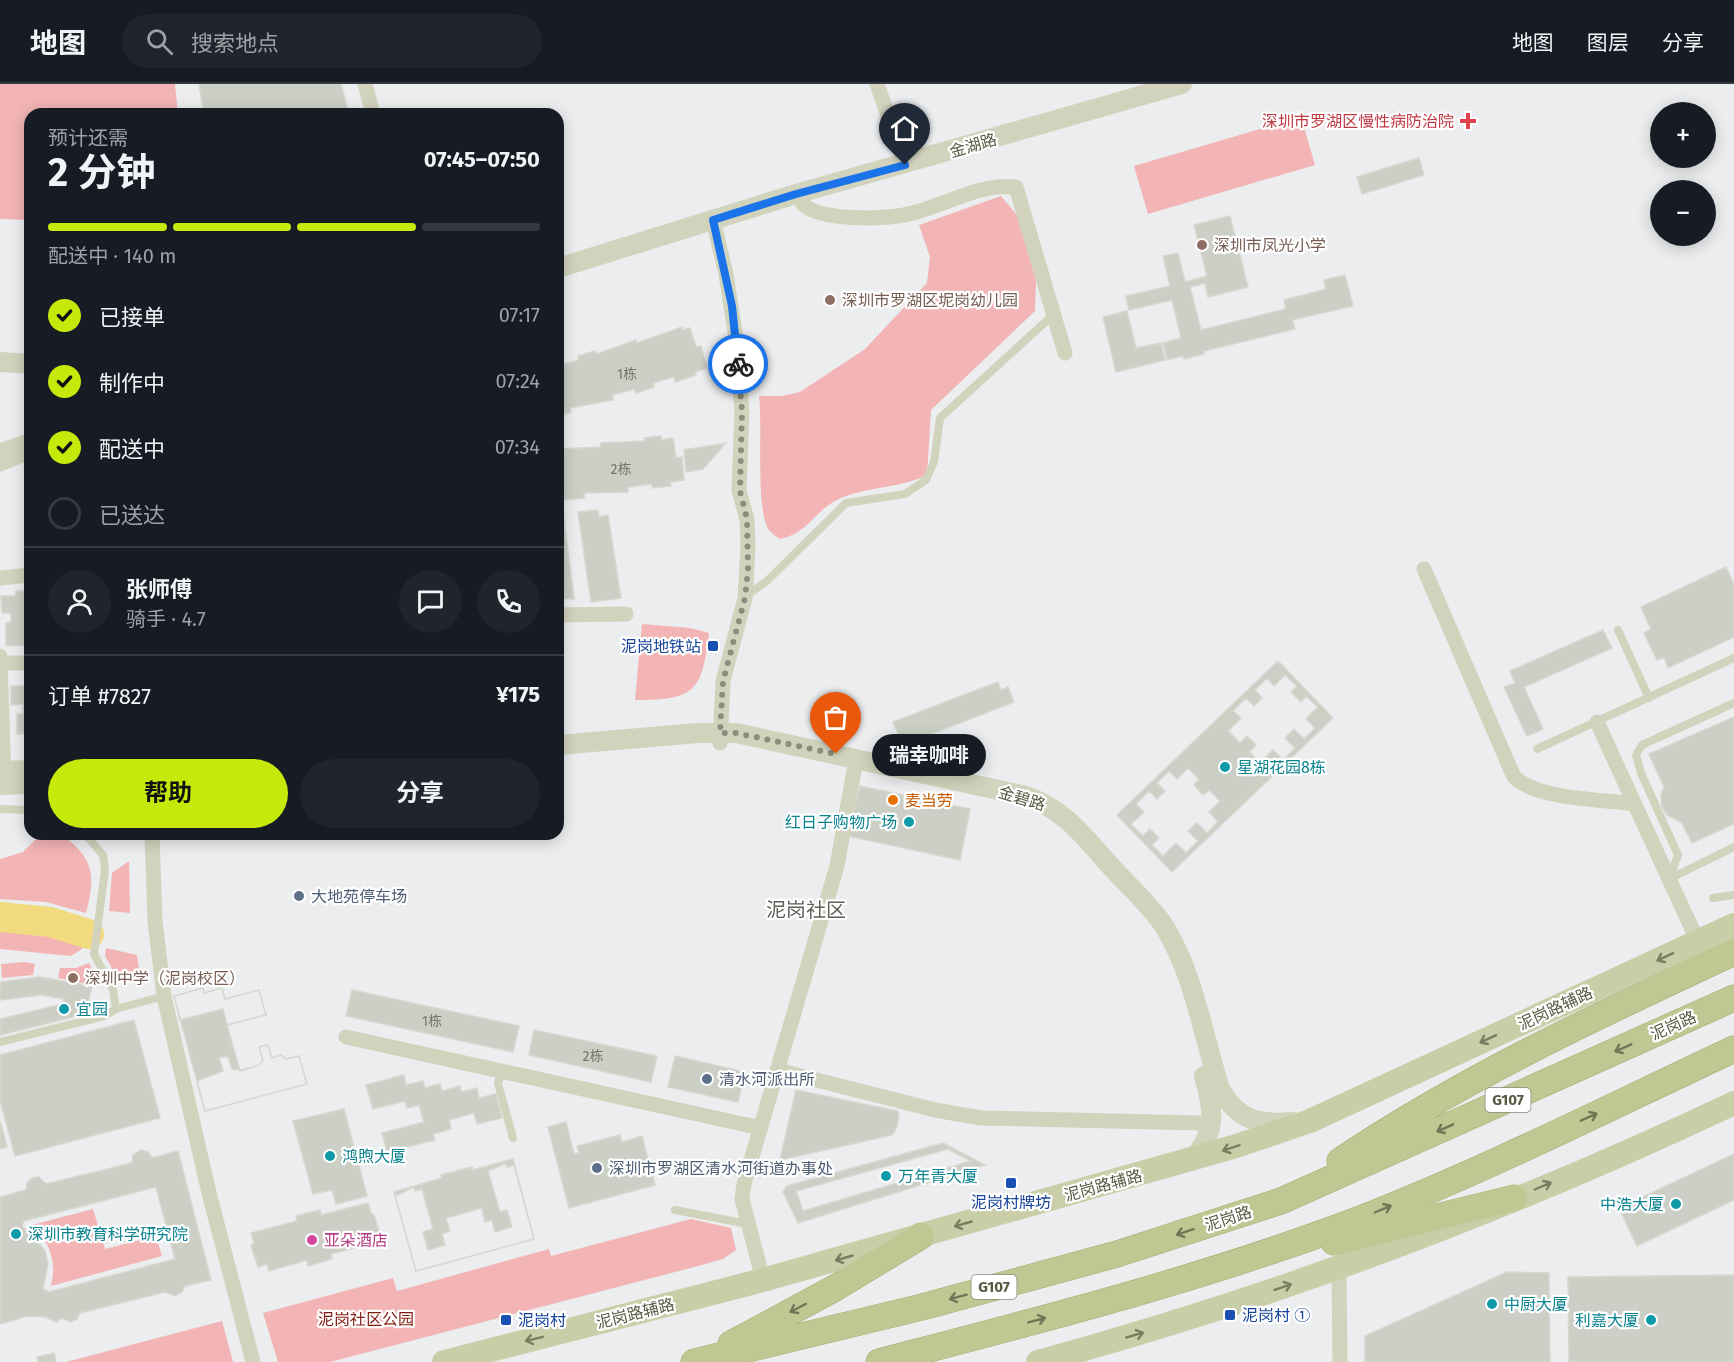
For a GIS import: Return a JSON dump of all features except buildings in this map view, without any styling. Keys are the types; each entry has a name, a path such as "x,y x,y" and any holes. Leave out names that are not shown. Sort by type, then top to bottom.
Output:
{"highway":[{"path":"1281,1201 1416,1112 1549,1039 1734,952"},
{"name":"泥岗路","path":"699,1361 922,1307 1117,1254 1281,1201 1734,998"},
{"path":"879,1362 1149,1290 1266,1253 1360,1219 1440,1185 1734,1049"},
{"path":"1266,1253 1342,1241 1514,1198"},
{"path":"699,1361 835,1288 921,1236"}],"main road":[{"name":"泥岗路辅路","path":"444,1362 763,1280 1192,1161 1310,1121 1722,928"},
{"path":"1038,1362 1099,1345 1339,1268 1514,1198 1734,1104"},
{"path":"1687,1126 1734,1112"}],"street":[{"path":"365,84 371,108"},
{"path":"877,84 905,165"},
{"name":"金湖路","path":"564,266 796,194 905,165 1182,84"},
{"path":"796,194 803,205 826,215 878,217 905,215 996,185 1016,187 1065,353"},
{"path":"713,220 732,306 741,391 740,491 747,519 748,546 745,598 723,681 720,738"},
{"path":"0,362 24,364"},
{"path":"0,451 24,442"},
{"path":"0,464 24,454"},
{"path":"1424,569 1514,777 1524,786 1540,792 1634,804"},
{"path":"0,578 24,576"},
{"path":"564,615 626,614"},
{"path":"0,656 2,778"},
{"path":"0,663 24,663"},
{"path":"1597,722 1669,879 1722,928"},
{"name":"金碧路","path":"564,755 720,738"},
{"name":"金碧路","path":"564,745 720,738 1026,796 1061,812 1164,926 1182,961 1220,1089 1233,1109 1240,1115 1266,1123 1310,1121"},
{"path":"763,1280 742,1199 744,1184 837,866 855,764"},
{"name":"金碧路","path":"855,764 1035,810 1060,826 1142,915 1173,964 1211,1102 1209,1135 1192,1161"},
{"path":"2,778 24,772"},
{"path":"2,778 24,783"},
{"path":"152,840 155,921 164,996 204,1170 253,1362"},
{"path":"346,1036 761,1128"},
{"path":"777,1070 935,1110 981,1118 1200,1123"},
{"path":"1339,1268 1340,1362"},
{"path":"1075,1362 1099,1345"}],"lane":[{"path":"745,598 767,581 846,503 904,494 926,480 934,462 940,418 1053,315"},
{"path":"1618,630 1649,698"},
{"path":"1537,749 1734,658"},
{"path":"1669,879 1678,855 1641,773 1636,755 1642,745 1734,704"},
{"path":"0,809 24,810"},
{"path":"90,840 103,855 105,870 102,907 94,954 113,990 116,1009"},
{"path":"1669,879 1734,847"},
{"path":"1713,898 1734,896"},
{"path":"0,1042 104,1016 116,1009 164,996"},
{"path":"502,1070 498,1083 513,1138"},
{"path":"675,1210 748,1224"}],"green space":[{"path":"0,84 175,84 177,108 24,108 24,220 0,219"},
{"path":"1301,117 1315,165 1148,214 1134,166"},
{"path":"1001,196 1017,215 1036,279 1035,311 931,410 927,475 905,483 848,495 822,510 798,532 780,539 769,530 762,505 759,396 782,396 800,392 865,349 927,283 930,257 919,225"},
{"path":"642,624 690,628 709,633 703,668 692,689 671,698 635,700"},
{"path":"35,840 68,840 72,843 80,851 90,868 91,888 86,913 46,902 0,899 0,859 23,852"},
{"path":"129,861 130,913 109,911 112,873"},
{"path":"0,930 32,932 84,942 82,949 71,956 0,949"},
{"path":"106,948 137,955 140,976 119,981 105,956"},
{"path":"25,962 35,964 33,975 2,978 1,964"},
{"path":"89,963 101,987 58,978 60,968 76,968"},
{"path":"93,1209 105,1249 156,1236 162,1256 51,1286 53,1268 48,1245 32,1225"},
{"name":"泥岗社区公园","path":"691,1219 731,1228 736,1250 723,1259 702,1265 330,1362 278,1362 263,1313 393,1278 397,1291 549,1249 551,1256"},
{"path":"222,1321 233,1362 66,1362"}],"waterway":[{"path":"0,917 50,922 89,934"}],"way so far":[{"path":"738,364 742,411 739,472 740,491 747,519 748,569 745,598 725,667 720,733 736,733 836,754"}],"place":[{"name":"深圳市罗湖区慢性病防治院","path":"1468,121"},
{"name":"深圳市凤光小学","path":"1202,245"},
{"name":"深圳市罗湖区坭岗幼儿园","path":"830,300"},
{"name":"泥岗地铁站","path":"713,646"},
{"name":"瑞幸咖啡","path":"836,754"},
{"name":"星湖花园8栋","path":"1225,767"},
{"name":"麦当劳","path":"893,800"},
{"name":"红日子购物广场","path":"909,822"},
{"name":"大地苑停车场","path":"299,896"},
{"name":"深圳中学（泥岗校区）","path":"73,978"},
{"name":"宜园","path":"64,1009"},
{"name":"清水河派出所","path":"707,1079"},
{"name":"鸿煦大厦","path":"330,1156"},
{"name":"深圳市罗湖区清水河街道办事处","path":"597,1168"},
{"name":"万年青大厦","path":"886,1176"},
{"name":"泥岗村牌坊","path":"1011,1183"},
{"name":"中浩大厦","path":"1676,1204"},
{"name":"深圳市教育科学研究院","path":"16,1234"},
{"name":"亚朵酒店","path":"312,1240"},
{"name":"中厨大厦","path":"1492,1304"},
{"name":"泥岗村 ①","path":"1230,1315"},
{"name":"泥岗村","path":"506,1320"},
{"name":"利嘉大厦","path":"1651,1320"}],"district":[{"name":"泥岗社区","path":"806,910"}],"route":[{"path":"738,364 732,306 713,220 796,194 905,165"}]}
